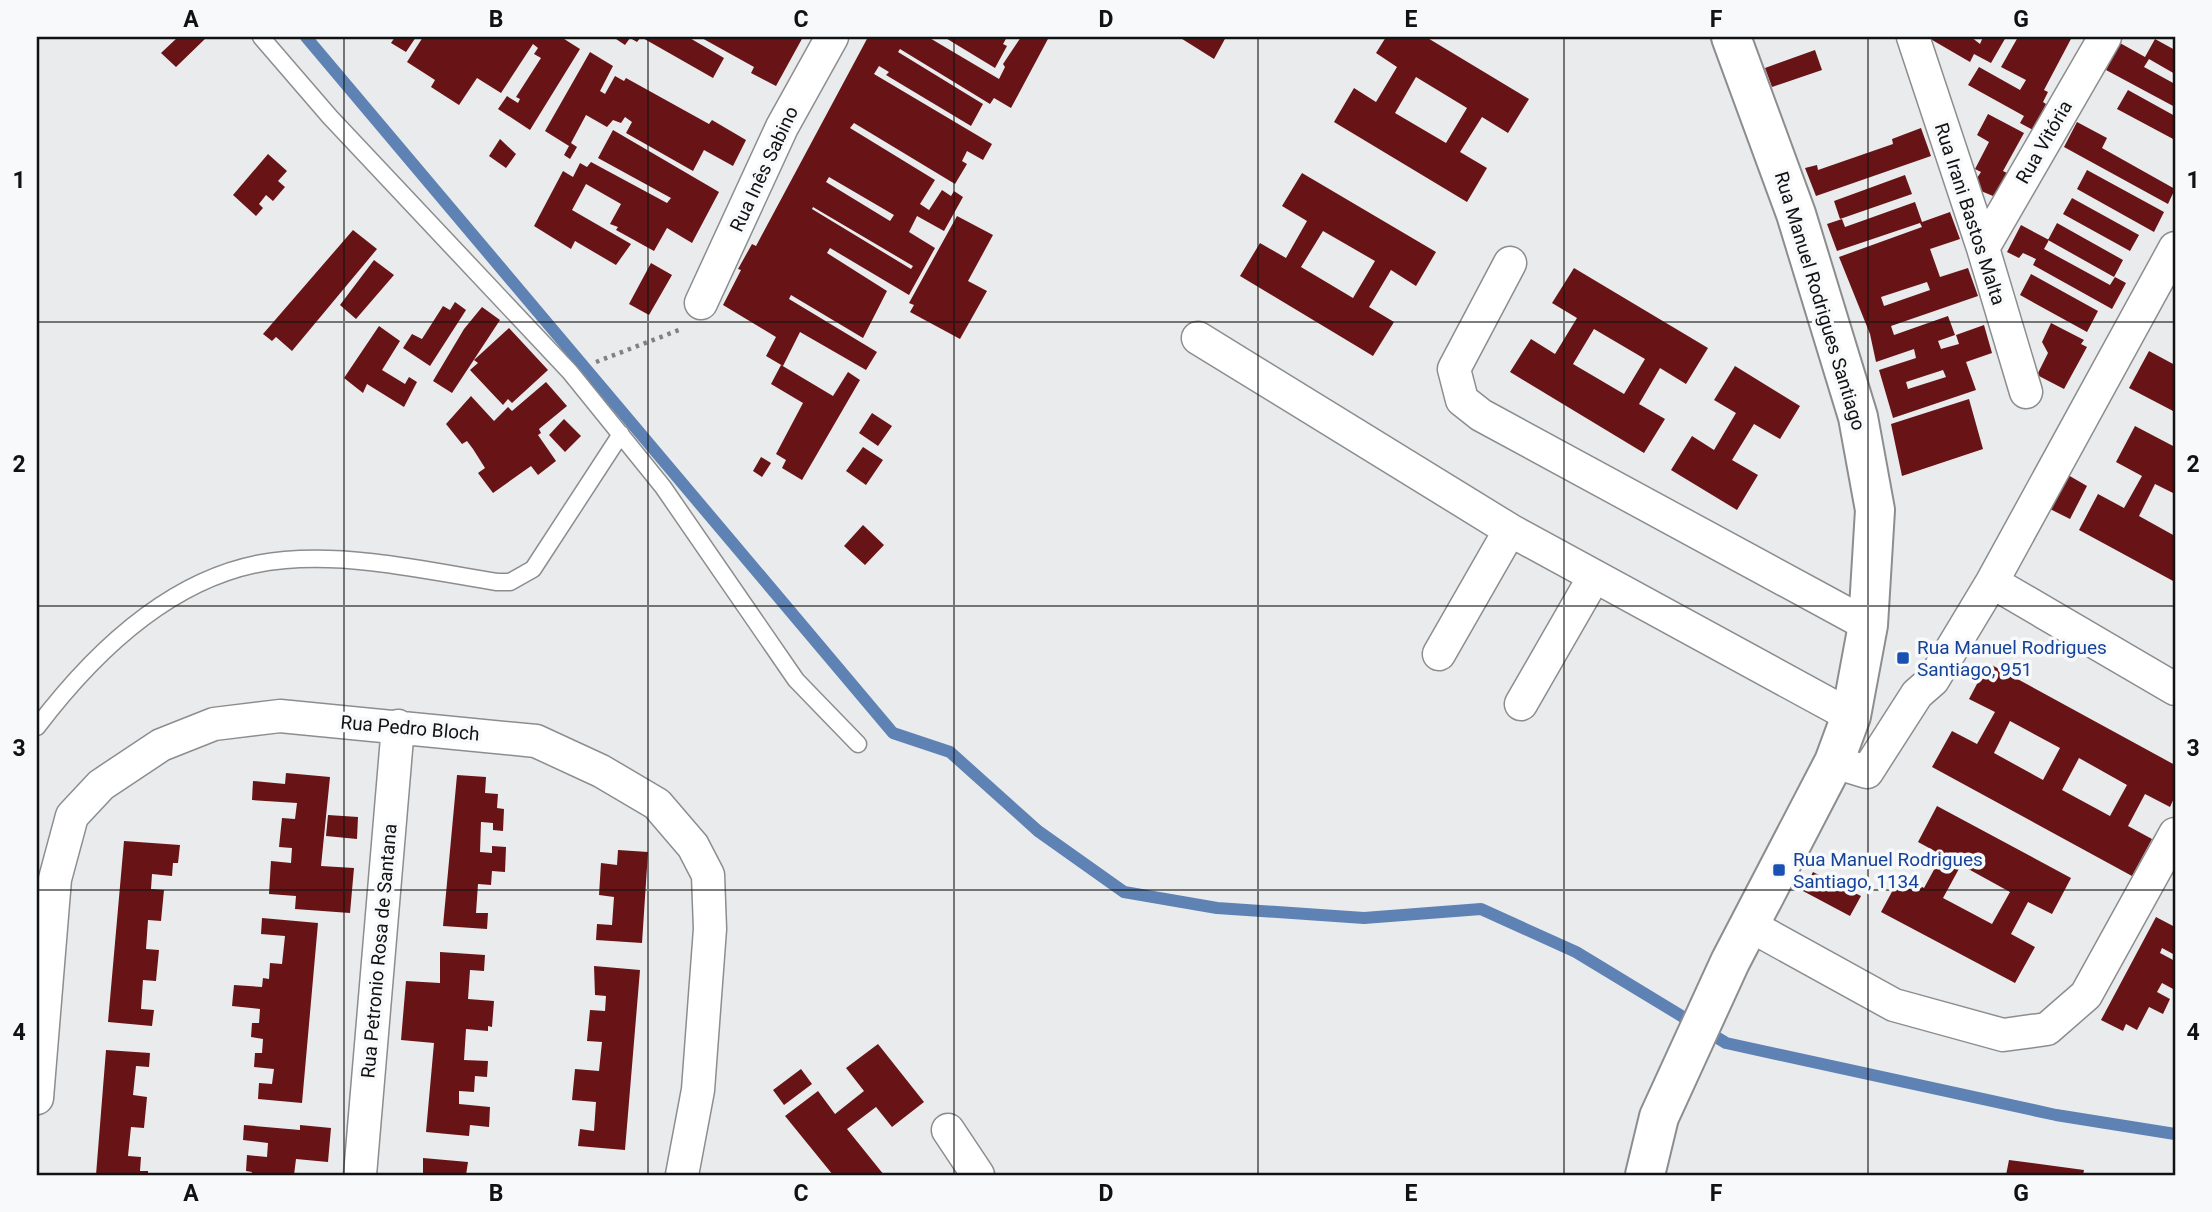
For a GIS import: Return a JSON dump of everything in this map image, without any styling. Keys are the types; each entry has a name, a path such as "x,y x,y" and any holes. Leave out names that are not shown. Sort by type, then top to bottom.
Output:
{"main road":[{"name":"Rua Manuel Rodrigues Santiago","path":"1645,1175 1659,1117 1730,962 1834,762 1851,716 1868,625 1875,510 1858,417 1796,214 1731,37"}],"street":[{"name":"Rua Inês Sabino","path":"693,316 782,127 832,37"},
{"name":"Rua Irani Bastos Malta","path":"1913,37 1983,248 2026,392"},
{"name":"Rua Vitória","path":"1983,248 2105,37"},
{"path":"1834,762 1867,772 1917,694 1933,680 1992,582 2175,248"},
{"path":"1510,263 1454,369 1456,388 1462,400 1481,415 1868,625"},
{"path":"1198,338 1510,530 1851,716"},
{"path":"1439,654 1510,530"},
{"path":"1521,704 1594,577"},
{"path":"1992,582 2175,690"},
{"name":"Rua Pedro Bloch","path":"37,1098 42,1004 55,879 72,816 101,785 161,745 214,724 280,716 536,741 601,771 657,804 693,846 708,875 710,929 698,1090 682,1175"},
{"name":"Rua Petronio Rosa de Santana","path":"360,1175 398,726"},
{"path":"1749,925 1894,1005 2003,1034 2047,1029 2086,995 2175,834"},
{"path":"948,1130 978,1175"}],"lane":[{"path":"261,37 330,117 570,372 663,487 796,680 858,744"},
{"path":"37,727 64,691 108,644 187,588 244,567 285,560 351,561 497,582 520,579 533,569 621,434"}],"path":[{"path":"595,362 693,316"}],"building":[{"path":"178,37 207,37 176,67 161,53"},
{"path":"395,37 416,37 406,52 391,43"},
{"path":"423,37 561,37 580,49 530,130 498,109 507,96 518,103 520,99 516,97 541,58 534,54 538,48 533,44 501,93 477,78 459,105 431,87 435,80 407,62"},
{"path":"613,37 641,37 637,42 630,38 625,45"},
{"path":"641,37 688,37 724,58 713,78"},
{"path":"700,37 803,37 776,86 751,73 754,67"},
{"path":"868,37 928,37 999,79 1005,67 1003,64 1021,37 1049,37 1011,108 994,98 990,104 900,49 898,52 983,104 971,126 886,75 889,72 879,66 874,74 992,144 983,160 967,151 962,161 967,164 955,184 854,123 850,128 935,180 920,204 929,210 942,190 951,196 954,191 963,197 944,231 917,216 909,232 935,248 909,295 830,248 827,253 887,291 863,338 791,295 789,299 877,352 866,370 800,332 783,366 766,356 776,337 723,305 741,270 738,269 752,244 756,246","holes":["829,177 894,215 890,221 826,182","813,207 913,266 911,269 812,209"]},
{"path":"944,37 1007,37 1003,44 1007,46 995,68"},
{"path":"1179,37 1226,37 1214,59"},
{"path":"1386,37 1426,37 1529,99 1508,133 1482,117 1460,152 1487,168 1467,202 1334,122 1354,88 1376,102 1397,67 1376,53","holes":["1416,77 1467,108 1446,143 1395,113"]},
{"path":"1927,37 1971,37 1980,44 1983,37 2006,37 1991,63 1974,54 1970,62"},
{"path":"2018,37 2072,37 2044,90 2048,92 2043,102 2046,104 2033,130 2020,123 2024,116 1968,85 1979,67 2020,90 2026,80 2001,67"},
{"path":"2155,39 2175,50 2175,74 2149,59 2144,67 2175,84 2175,107 2106,70 2120,43 2145,57"},
{"path":"1815,50 1822,70 1772,87 1765,68"},
{"path":"590,52 613,66 600,91 605,94 615,76 624,81 626,78 709,124 712,120 746,140 733,166 704,150 693,171 626,133 632,122 625,117 621,123 613,120 607,127 586,115 571,143 577,147 570,159 564,155 569,146 545,131"},
{"path":"2128,90 2175,116 2175,140 2117,109"},
{"path":"1988,114 2024,133 2003,171 2009,174 1993,196 1981,191 1977,178 1981,172 1975,169 1989,142 1977,135"},
{"path":"2077,122 2107,138 2102,148 2175,189 2168,204 2064,147"},
{"path":"1921,128 1931,156 1816,196 1805,168 1817,165 1818,170 1893,144 1892,139"},
{"path":"613,130 719,192 692,243 667,228 654,251 616,230 618,227 610,224 621,204 586,184 572,210 631,244 616,265 575,241 571,249 534,226 563,171 573,177 580,163 587,167 591,162 667,203 671,198 598,158"},
{"path":"500,139 516,154 506,168 489,156"},
{"path":"268,154 287,171 278,181 285,187 273,201 266,195 259,204 263,208 256,216 233,195"},
{"path":"2087,170 2164,212 2154,232 2077,189"},
{"path":"1302,173 1436,252 1416,286 1391,270 1369,307 1394,322 1373,356 1240,276 1260,243 1286,258 1307,221 1282,206","holes":["1323,231 1375,261 1353,298 1301,267"]},
{"path":"1905,175 1912,194 1840,219 1834,201"},
{"path":"2072,198 2139,235 2130,251 2063,214"},
{"path":"1915,202 1922,222 1950,212 1960,239 1930,249 1940,277 1968,268 1978,296 1891,326 1894,335 1948,316 1955,335 1938,341 1941,349 1959,344 1956,335 1984,325 1992,353 1966,362 1976,390 1893,418 1879,370 1916,358 1914,349 1876,362 1870,334 1839,257 1922,227 1920,223 1837,251 1827,224 1842,219 1845,227","holes":["1927,282 1930,290 1884,306 1881,297","1943,370 1946,377 1908,389 1906,382"]},
{"path":"957,216 993,235 968,281 987,291 960,339 910,312 914,305 909,303"},
{"path":"2057,223 2123,260 2114,277 2048,240"},
{"path":"2021,225 2049,240 2044,249 2110,285 2115,277 2126,283 2112,309 2033,265 2036,259 2023,253 2019,258 2007,252"},
{"path":"353,230 377,249 292,351 276,337 272,341 263,334"},
{"path":"374,260 394,275 356,319 340,305"},
{"path":"651,263 672,275 649,315 629,304"},
{"path":"1574,268 1708,348 1686,384 1660,368 1639,404 1665,419 1644,453 1510,372 1531,339 1555,354 1577,318 1552,303","holes":["1594,329 1645,359 1624,394 1573,364"]},
{"path":"2031,274 2098,311 2087,332 2020,295"},
{"path":"455,302 466,310 430,366 403,348 412,334 422,339 443,306 450,310"},
{"path":"482,307 500,320 452,393 433,381 464,329"},
{"path":"2051,323 2084,340 2081,344 2087,347 2064,389 2037,375 2048,353 2042,342"},
{"path":"379,326 400,341 382,370 405,384 409,377 417,382 404,407 367,384 363,393 344,378"},
{"path":"509,328 548,370 512,403 508,399 503,405 470,370 478,363 474,360"},
{"path":"2149,351 2175,365 2175,412 2129,388"},
{"path":"781,365 833,396 848,372 860,380 802,480 782,468 786,460 776,454 803,403 771,384"},
{"path":"1735,366 1800,406 1780,439 1754,424 1732,460 1758,475 1737,510 1671,470 1692,436 1714,450 1736,413 1714,400"},
{"path":"546,382 567,406 539,429 541,433 538,435 556,461 538,475 531,466 493,493 478,473 485,468 473,449 467,441 462,444 446,424 471,396 494,421 508,407 512,411"},
{"path":"1969,399 1983,449 1902,476 1891,424"},
{"path":"872,413 892,426 878,446 859,433"},
{"path":"564,419 581,436 565,452 549,435"},
{"path":"2135,426 2175,447 2175,494 2155,484 2139,516 2175,536 2175,582 2079,530 2098,494 2124,508 2142,476 2116,462"},
{"path":"863,447 883,460 866,485 846,471"},
{"path":"761,457 771,463 762,477 753,471"},
{"path":"2068,475 2087,486 2070,519 2050,509"},
{"path":"863,525 884,545 865,565 844,546"},
{"path":"1988,663 2175,765 2175,796 2170,807 2145,794 2128,826 2152,839 2132,876 1932,767 1952,731 1977,744 1995,712 1969,699","holes":["2010,721 2060,748 2043,780 1994,753","2079,758 2127,785 2110,816 2062,790"]},
{"path":"286,773 330,777 321,866 354,868 350,913 295,909 296,896 269,894 271,861 291,863 292,848 279,847 282,818 295,819 297,803 252,800 253,781 285,784"},
{"path":"457,775 486,777 485,793 498,794 497,808 504,809 503,831 493,830 493,823 481,822 480,852 492,853 492,846 506,847 505,872 492,871 491,885 478,884 476,913 488,913 487,929 443,926"},
{"path":"1937,806 2071,878 2052,914 2028,902 2011,934 2035,947 2015,983 1881,912 1901,875 1924,888 1942,855 1918,842","holes":["1961,865 2010,892 1992,924 1943,898"]},
{"path":"328,815 358,817 357,839 326,836"},
{"path":"124,841 180,845 178,863 173,863 172,876 152,874 151,889 164,890 161,921 148,920 146,949 159,950 156,981 143,980 141,1009 154,1010 152,1026 108,1022"},
{"path":"618,850 648,852 642,943 596,940 597,924 612,925 614,897 599,895 601,863 617,865"},
{"path":"1813,872 1861,896 1850,916 1803,891"},
{"path":"2156,917 2175,927 2175,955 2162,948 2160,953 2175,961 2175,990 2162,983 2157,992 2170,999 2163,1014 2149,1007 2137,1030 2126,1024 2123,1031 2101,1020"},
{"path":"262,918 318,923 302,1103 258,1099 259,1083 272,1084 274,1069 254,1067 255,1053 262,1053 263,1039 251,1037 252,1023 259,1023 260,1009 232,1006 234,985 262,987 263,978 269,979 270,963 282,964 285,936 261,934"},
{"path":"440,952 485,955 484,971 470,970 468,999 494,1001 492,1027 488,1026 488,1031 466,1029 464,1060 488,1061 487,1077 475,1076 474,1092 459,1091 459,1104 490,1107 489,1127 470,1125 469,1136 426,1132 434,1043 401,1040 406,981 440,983"},
{"path":"594,966 640,970 625,1150 578,1146 580,1129 594,1131 596,1102 572,1100 575,1069 599,1071 602,1042 587,1041 590,1010 605,1011 606,996 595,995"},
{"path":"878,1044 924,1102 892,1127 876,1107 847,1129 884,1175 833,1175 785,1116 818,1091 835,1114 864,1091 846,1068"},
{"path":"106,1050 150,1053 149,1067 136,1066 133,1095 147,1097 144,1128 131,1127 128,1156 141,1157 140,1171 148,1171 148,1175 96,1175"},
{"path":"801,1069 812,1084 784,1105 773,1090"},
{"path":"244,1125 300,1130 300,1125 331,1128 328,1162 296,1159 294,1175 251,1175 252,1172 246,1171 247,1155 267,1157 268,1143 243,1140"},
{"path":"423,1158 468,1162 466,1175 423,1175"},
{"path":"2009,1160 2084,1170 2083,1175 2006,1175"}],"waterway":[{"path":"306,37 893,733 950,752 1038,831 1124,892 1217,908 1364,918 1481,909 1576,952 1726,1043 2056,1115 2175,1134"}],"place":[{"name":"Rua Manuel Rodrigues Santiago, 951","path":"1903,658"},
{"name":"Rua Manuel Rodrigues Santiago, 1134","path":"1779,870"}]}
